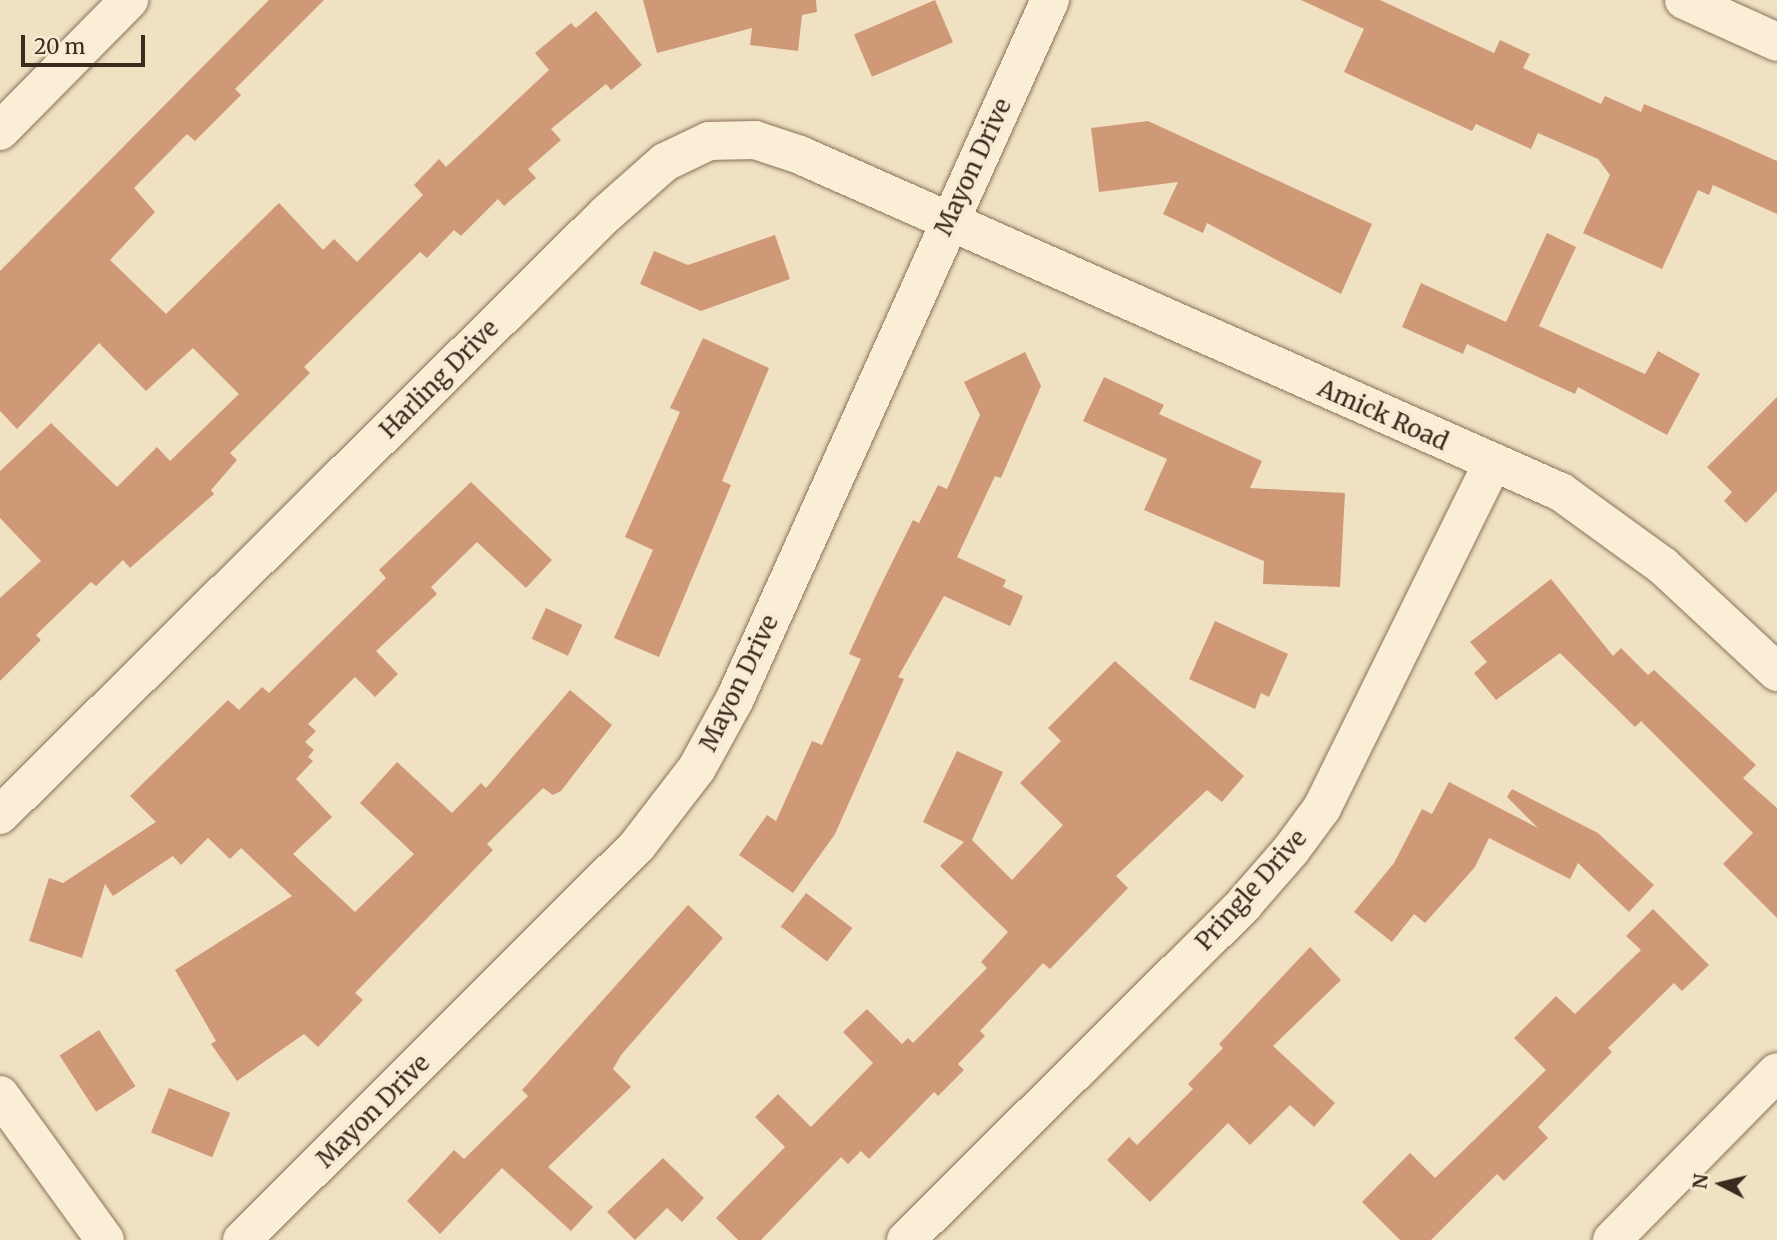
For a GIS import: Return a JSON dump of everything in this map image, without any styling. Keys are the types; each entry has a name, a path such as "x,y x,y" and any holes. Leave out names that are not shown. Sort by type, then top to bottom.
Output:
{"street":[{"path":"0,131 129,0"},
{"name":"Mayon Drive","path":"242,1240 627,856 697,768 735,699 1050,0"},
{"path":"1684,0 1777,42"},
{"name":"Harling Drive","path":"0,814 665,162 709,141 755,140 949,220"},
{"name":"Amick Road","path":"949,220 1492,464 1561,492 1615,528 1777,672"},
{"name":"Pringle Drive","path":"906,1240 1244,904 1291,850 1322,808 1492,464"},
{"path":"1612,1240 1777,1072"},
{"path":"0,1095 105,1240"}],"building":[{"path":"269,0 324,0 235,89 241,95 195,141 187,134 134,188 155,212 110,260 166,314 279,203 323,250 334,239 357,262 423,195 414,185 439,159 446,167 549,70 535,53 571,23 576,28 596,11 642,65 611,90 606,84 551,129 561,140 528,169 536,178 504,206 498,199 461,236 454,230 427,258 420,252 304,367 310,373 230,453 237,460 211,490 214,494 130,568 123,560 96,586 91,582 36,635 41,640 0,681 0,598 41,561 0,518 0,471 51,423 117,487 157,447 170,461 239,394 193,348 146,391 99,343 17,429 0,411 0,271"},
{"path":"643,0 816,0 817,12 802,15 798,51 750,45 752,28 657,53"},
{"path":"935,0 953,42 872,77 854,34"},
{"path":"1301,0 1380,0 1494,53 1500,40 1530,54 1523,68 1601,104 1605,96 1641,112 1644,104 1777,161 1777,214 1713,185 1709,195 1698,190 1662,269 1583,233 1610,175 1598,159 1538,133 1531,149 1476,124 1472,131 1344,72 1364,29"},
{"path":"1148,121 1372,224 1341,294 1207,223 1203,233 1163,214 1178,182 1099,192 1091,128"},
{"path":"1547,233 1576,247 1539,326 1645,374 1658,351 1700,374 1667,435 1578,387 1575,394 1467,344 1463,354 1402,327 1421,283 1506,322"},
{"path":"775,235 790,279 701,311 640,284 654,251 688,265"},
{"path":"703,338 769,368 722,481 731,485 659,657 614,638 653,550 625,537 680,412 670,408"},
{"path":"1025,352 1041,386 1001,478 995,476 957,557 1006,580 1003,587 1023,596 1017,611 1010,626 944,596 898,677 904,679 835,834 793,893 739,855 767,815 776,821 812,741 822,745 861,659 849,654 877,593 913,520 919,523 938,485 947,489 980,415 964,382"},
{"path":"1104,377 1164,405 1159,414 1262,461 1250,488 1345,493 1340,587 1263,584 1264,561 1144,510 1167,459 1083,421"},
{"path":"1777,397 1777,491 1746,523 1724,501 1732,492 1707,467"},
{"path":"471,482 552,560 526,588 477,542 431,587 437,594 376,651 398,674 375,697 355,677 308,724 316,731 305,742 314,750 308,757 313,761 296,779 332,817 293,854 355,912 414,854 360,803 397,762 452,813 481,783 486,788 570,690 612,725 561,791 553,795 543,788 487,844 493,850 355,993 363,1000 318,1047 304,1034 237,1081 211,1044 216,1041 175,970 292,896 241,848 230,859 208,838 181,865 173,856 113,896 105,884 82,958 29,941 49,878 63,883 156,822 130,796 228,700 239,710 262,687 269,693 386,578 379,570"},
{"path":"1551,579 1613,656 1621,648 1648,675 1654,670 1756,765 1743,778 1777,808 1777,918 1723,864 1753,833 1641,721 1635,727 1560,653 1496,700 1474,673 1487,662 1470,642"},
{"path":"546,608 582,625 568,656 532,639"},
{"path":"1215,621 1288,654 1269,697 1261,693 1255,709 1189,679"},
{"path":"1115,661 1244,776 1222,802 1207,790 1116,876 1128,888 1050,969 1043,963 980,1031 985,1036 958,1064 964,1070 938,1096 934,1092 869,1159 861,1151 848,1164 841,1157 761,1240 738,1240 716,1218 785,1147 755,1117 778,1094 811,1127 873,1063 843,1032 867,1009 902,1044 908,1038 913,1043 987,968 981,962 1008,932 940,866 964,842 923,822 957,751 1003,772 972,840 1012,880 1063,825 1020,783 1061,741 1048,728"},
{"path":"1449,782 1538,828 1507,797 1512,789 1598,833 1654,885 1629,912 1578,863 1570,879 1489,838 1475,867 1425,923 1414,914 1392,942 1354,912 1394,863 1422,809 1432,814"},
{"path":"806,893 852,928 827,961 781,927"},
{"path":"688,905 723,938 621,1055 613,1069 631,1087 548,1167 593,1207 571,1231 502,1168 440,1234 407,1201 454,1150 464,1159 528,1096 522,1090"},
{"path":"1653,909 1709,965 1682,991 1674,983 1608,1048 1612,1052 1538,1127 1548,1138 1504,1181 1497,1174 1431,1240 1400,1240 1362,1202 1410,1153 1435,1178 1546,1070 1514,1038 1556,996 1575,1014 1641,950 1626,936"},
{"path":"1310,947 1341,980 1273,1046 1335,1103 1314,1127 1290,1105 1250,1145 1228,1123 1150,1202 1107,1160 1129,1137 1137,1145 1193,1089 1188,1084 1223,1048 1219,1044"},
{"path":"99,1030 135,1086 96,1112 60,1056"},
{"path":"169,1088 230,1113 212,1157 151,1133"},
{"path":"663,1158 704,1198 682,1222 667,1208 635,1240 607,1212"}]}
